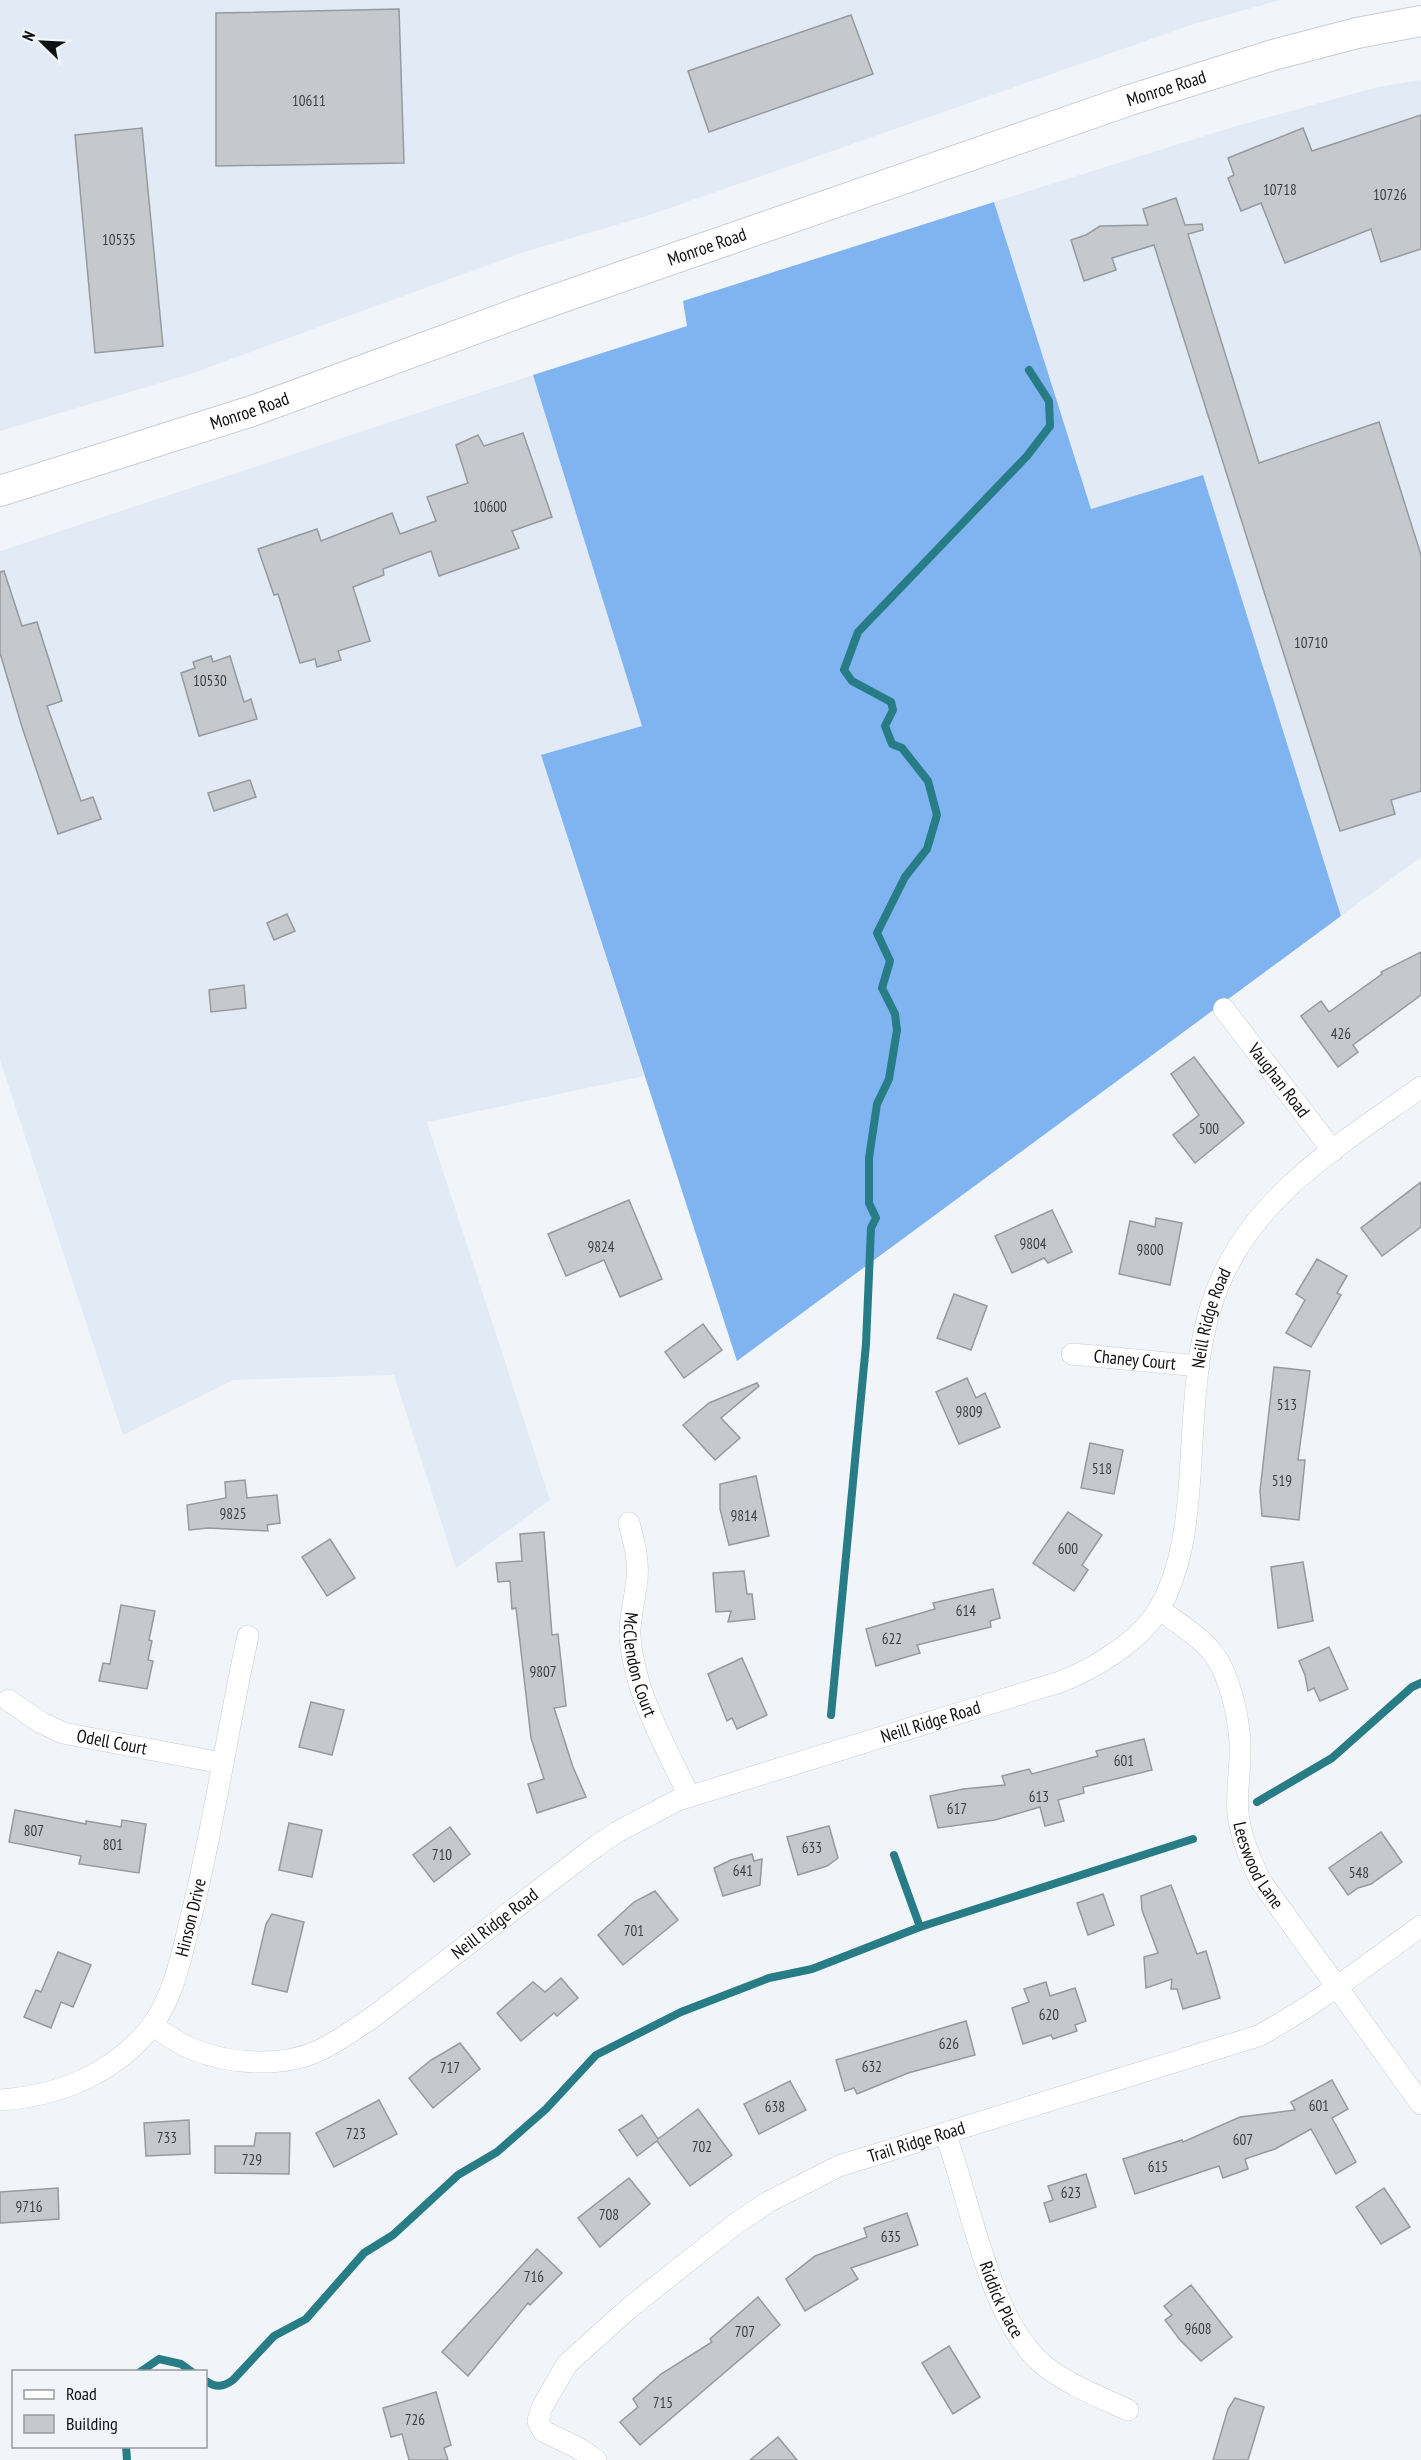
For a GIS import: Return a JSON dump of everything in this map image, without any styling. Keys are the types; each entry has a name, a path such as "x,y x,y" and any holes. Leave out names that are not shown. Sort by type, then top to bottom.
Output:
{"main road":[{"name":"Monroe Road","path":"0,491 255,410 540,305 1130,100 1283,52 1357,33 1421,21"}],"street":[{"name":"Vaughan Road","path":"1224,1009 1333,1151"},
{"name":"Neill Ridge Road","path":"152,2025 191,2048 210,2055 245,2061 293,2059 316,2052 341,2039 373,2017 595,1847 617,1832 678,1800 1060,1682 1087,1671 1109,1657 1133,1639 1160,1610 1171,1585 1187,1515 1200,1349 1212,1303 1225,1269 1239,1244 1276,1199 1298,1178 1421,1087"},
{"name":"Chaney Court","path":"1072,1354 1199,1366"},
{"name":"McClendon Court","path":"629,1523 637,1550 638,1567 630,1636 634,1666 652,1718 689,1796"},
{"name":"Leeswood Lane","path":"1160,1610 1196,1636 1214,1654 1223,1670 1230,1689 1239,1734 1238,1809 1241,1831 1248,1855 1260,1880 1421,2104"},
{"name":"Hinson Drive","path":"0,2100 51,2092 95,2075 135,2044 152,2025 164,2004 183,1949 205,1861 248,1636"},
{"name":"Odell Court","path":"8,1700 40,1722 63,1733 222,1763"},
{"name":"Trail Ridge Road","path":"596,2460 580,2449 543,2431 538,2421 542,2407 567,2364 588,2343 645,2295 734,2225 768,2202 839,2166 1258,2036 1284,2022 1336,1987 1421,1926"},
{"name":"Riddick Place","path":"945,2133 955,2158 993,2285 1009,2323 1025,2347 1045,2367 1072,2384 1128,2410"}],"shaded area":[{"path":"0,0 1280,0 1191,25 650,215 524,252 190,374 0,431"},
{"path":"1421,80 1421,857 1341,916 1203,476 1091,509 994,202 1233,127 1378,87"},
{"path":"994,202 1091,509 1203,475 1341,916 737,1361 541,755 642,726 533,375 687,326 683,301"},
{"path":"533,375 642,726 541,756 644,1076 427,1122 550,1500 456,1568 394,1375 233,1380 123,1435 0,1060 0,551"}],"building":[{"path":"399,9 404,163 216,166 216,13"},
{"path":"851,15 873,74 709,132 688,71"},
{"path":"1421,115 1421,249 1381,262 1371,229 1285,263 1261,203 1241,211 1228,178 1234,175 1228,158 1303,128 1312,151"},
{"path":"142,128 163,346 95,353 75,135"},
{"path":"1176,198 1185,225 1202,224 1203,230 1188,234 1259,463 1379,422 1421,555 1421,791 1391,800 1395,814 1340,831 1154,245 1112,258 1116,270 1084,281 1071,240 1086,235 1100,226 1148,225 1143,209"},
{"path":"523,433 552,517 512,531 519,548 439,576 431,551 383,569 384,575 353,587 370,641 338,651 341,660 317,667 315,659 300,663 278,594 274,595 258,549 317,529 321,541 392,513 400,534 436,521 427,497 468,483 456,445 478,435 484,446"},
{"path":"4,571 22,626 37,622 62,701 47,706 81,801 93,797 101,819 58,834 0,653 0,572"},
{"path":"211,656 213,662 230,656 244,702 251,699 257,719 199,736 181,673 195,668 193,662"},
{"path":"250,780 256,797 214,811 208,793"},
{"path":"287,914 295,931 274,940 267,923"},
{"path":"1421,952 1421,995 1353,1045 1358,1052 1338,1067 1301,1016 1321,1001 1329,1012 1382,974 1381,972"},
{"path":"244,985 246,1008 211,1012 209,990"},
{"path":"1194,1057 1244,1123 1195,1163 1173,1135 1199,1115 1171,1074"},
{"path":"1421,1182 1421,1227 1382,1256 1361,1228"},
{"path":"629,1200 662,1279 620,1297 604,1260 566,1276 548,1234"},
{"path":"1052,1210 1072,1252 1048,1263 1044,1258 1012,1273 995,1236"},
{"path":"1156,1218 1182,1223 1170,1285 1119,1274 1130,1221 1155,1227"},
{"path":"1317,1259 1347,1276 1337,1293 1341,1295 1311,1347 1286,1333 1305,1300 1296,1294"},
{"path":"954,1294 987,1306 971,1350 937,1338"},
{"path":"703,1324 722,1350 684,1378 665,1352"},
{"path":"1274,1367 1310,1371 1298,1460 1305,1460 1299,1520 1262,1516 1260,1491"},
{"path":"967,1378 976,1398 985,1393 1000,1427 959,1444 936,1392"},
{"path":"757,1383 759,1386 721,1418 740,1438 715,1460 683,1425 709,1403"},
{"path":"1090,1443 1123,1450 1114,1494 1081,1488"},
{"path":"756,1476 769,1536 729,1545 720,1509 720,1484"},
{"path":"245,1480 247,1498 277,1495 280,1523 267,1525 268,1531 208,1528 189,1530 187,1505 226,1498 225,1482"},
{"path":"1068,1512 1102,1535 1082,1565 1088,1570 1074,1591 1033,1563"},
{"path":"544,1532 552,1635 558,1634 566,1706 554,1708 573,1767 586,1797 537,1813 528,1784 544,1779 531,1738 516,1608 512,1609 510,1581 498,1582 496,1563 522,1561 520,1534"},
{"path":"330,1539 355,1578 327,1596 302,1557"},
{"path":"1303,1562 1313,1621 1278,1628 1271,1567"},
{"path":"744,1571 747,1594 752,1594 755,1619 728,1622 731,1611 716,1612 713,1573"},
{"path":"993,1589 1000,1618 990,1621 991,1627 917,1645 920,1653 876,1666 866,1629 935,1609 933,1603"},
{"path":"121,1605 155,1611 149,1640 152,1641 148,1660 153,1661 147,1689 99,1681 103,1663 110,1664"},
{"path":"1329,1647 1348,1689 1320,1701 1314,1688 1308,1691 1299,1661"},
{"path":"742,1658 767,1715 737,1729 732,1718 727,1721 708,1674"},
{"path":"311,1702 344,1710 332,1755 299,1747"},
{"path":"1144,1739 1152,1770 1083,1787 1084,1793 1058,1800 1064,1821 1045,1826 1040,1807 995,1820 938,1828 930,1796 963,1789 1005,1785 1002,1776 1029,1769 1032,1774 1098,1756 1096,1751"},
{"path":"15,1810 86,1824 86,1821 121,1827 122,1820 146,1824 139,1873 79,1864 81,1856 9,1842"},
{"path":"289,1823 322,1830 312,1877 279,1870"},
{"path":"829,1826 838,1858 827,1866 798,1875 787,1837"},
{"path":"450,1827 470,1854 434,1882 413,1855"},
{"path":"1381,1832 1402,1862 1371,1884 1358,1888 1348,1895 1329,1868"},
{"path":"752,1854 754,1861 762,1859 760,1885 723,1896 714,1868"},
{"path":"1171,1885 1197,1954 1206,1951 1220,1998 1183,2009 1177,1989 1171,1989 1172,1979 1146,1988 1144,1957 1158,1953 1142,1910 1141,1896"},
{"path":"655,1891 678,1920 623,1965 598,1935 634,1902"},
{"path":"1103,1894 1114,1925 1088,1935 1077,1903"},
{"path":"272,1914 304,1922 287,1992 252,1984 266,1924"},
{"path":"58,1952 91,1965 73,2007 61,2002 51,2028 24,2017 36,1990 41,1992"},
{"path":"561,1978 578,1998 557,2016 554,2013 521,2041 497,2013 533,1982 545,1992"},
{"path":"1046,1982 1050,1996 1075,1988 1086,2021 1075,2025 1077,2031 1053,2039 1051,2035 1023,2044 1012,2008 1029,2002 1024,1989"},
{"path":"966,2021 975,2055 908,2073 857,2094 854,2088 845,2091 836,2060"},
{"path":"460,2043 480,2069 433,2108 409,2078 431,2060"},
{"path":"1332,2080 1348,2109 1332,2118 1356,2162 1336,2174 1311,2129 1275,2149 1245,2159 1248,2169 1223,2178 1219,2166 1135,2194 1123,2159 1182,2140 1183,2142 1240,2117 1295,2110 1291,2102"},
{"path":"790,2081 806,2110 759,2134 744,2104"},
{"path":"379,2100 397,2134 334,2167 316,2133"},
{"path":"698,2109 732,2155 690,2186 657,2141 637,2156 619,2130 642,2115 658,2139"},
{"path":"189,2120 190,2154 146,2156 144,2123"},
{"path":"256,2133 290,2133 289,2174 215,2173 215,2146 254,2146"},
{"path":"1086,2174 1096,2207 1050,2222 1044,2203 1053,2200 1048,2186"},
{"path":"629,2178 650,2204 600,2247 578,2218"},
{"path":"58,2188 59,2219 0,2223 0,2192"},
{"path":"1384,2188 1410,2227 1381,2244 1356,2207"},
{"path":"907,2213 918,2245 851,2268 858,2279 805,2311 786,2279 815,2256 867,2237 864,2228"},
{"path":"537,2249 562,2273 530,2305 528,2303 468,2376 442,2352"},
{"path":"1191,2285 1232,2337 1201,2361 1180,2340 1165,2320 1172,2315 1164,2306"},
{"path":"758,2297 780,2325 640,2445 620,2422 638,2407 633,2399 661,2374 712,2342 710,2339"},
{"path":"949,2346 980,2397 953,2414 922,2363"},
{"path":"436,2392 451,2445 444,2448 448,2460 409,2460 402,2434 391,2437 383,2408"},
{"path":"1235,2398 1264,2407 1248,2460 1213,2460 1228,2409"},
{"path":"778,2437 797,2460 750,2460"}],"waterway":[{"path":"831,1715 866,1344 871,1228 876,1218 869,1203 869,1158 877,1104 889,1079 897,1030 895,1014 882,988 890,961 877,933 905,877 927,849 937,815 928,781 902,748 892,744 885,726 893,710 891,702 852,681 844,670 858,632 1027,456 1050,426 1049,401 1029,370"},
{"path":"1257,1802 1332,1758 1412,1687 1421,1683"},
{"path":"207,2382 216,2386 233,2380 274,2336 306,2319 364,2253 393,2235 458,2175 497,2152 546,2109 596,2055 681,2012 769,1978 812,1969 920,1927 1193,1839"},
{"path":"894,1855 920,1927"},
{"path":"143,2370 159,2359 181,2364 189,2370"},
{"path":"126,2448 127,2460"}]}
